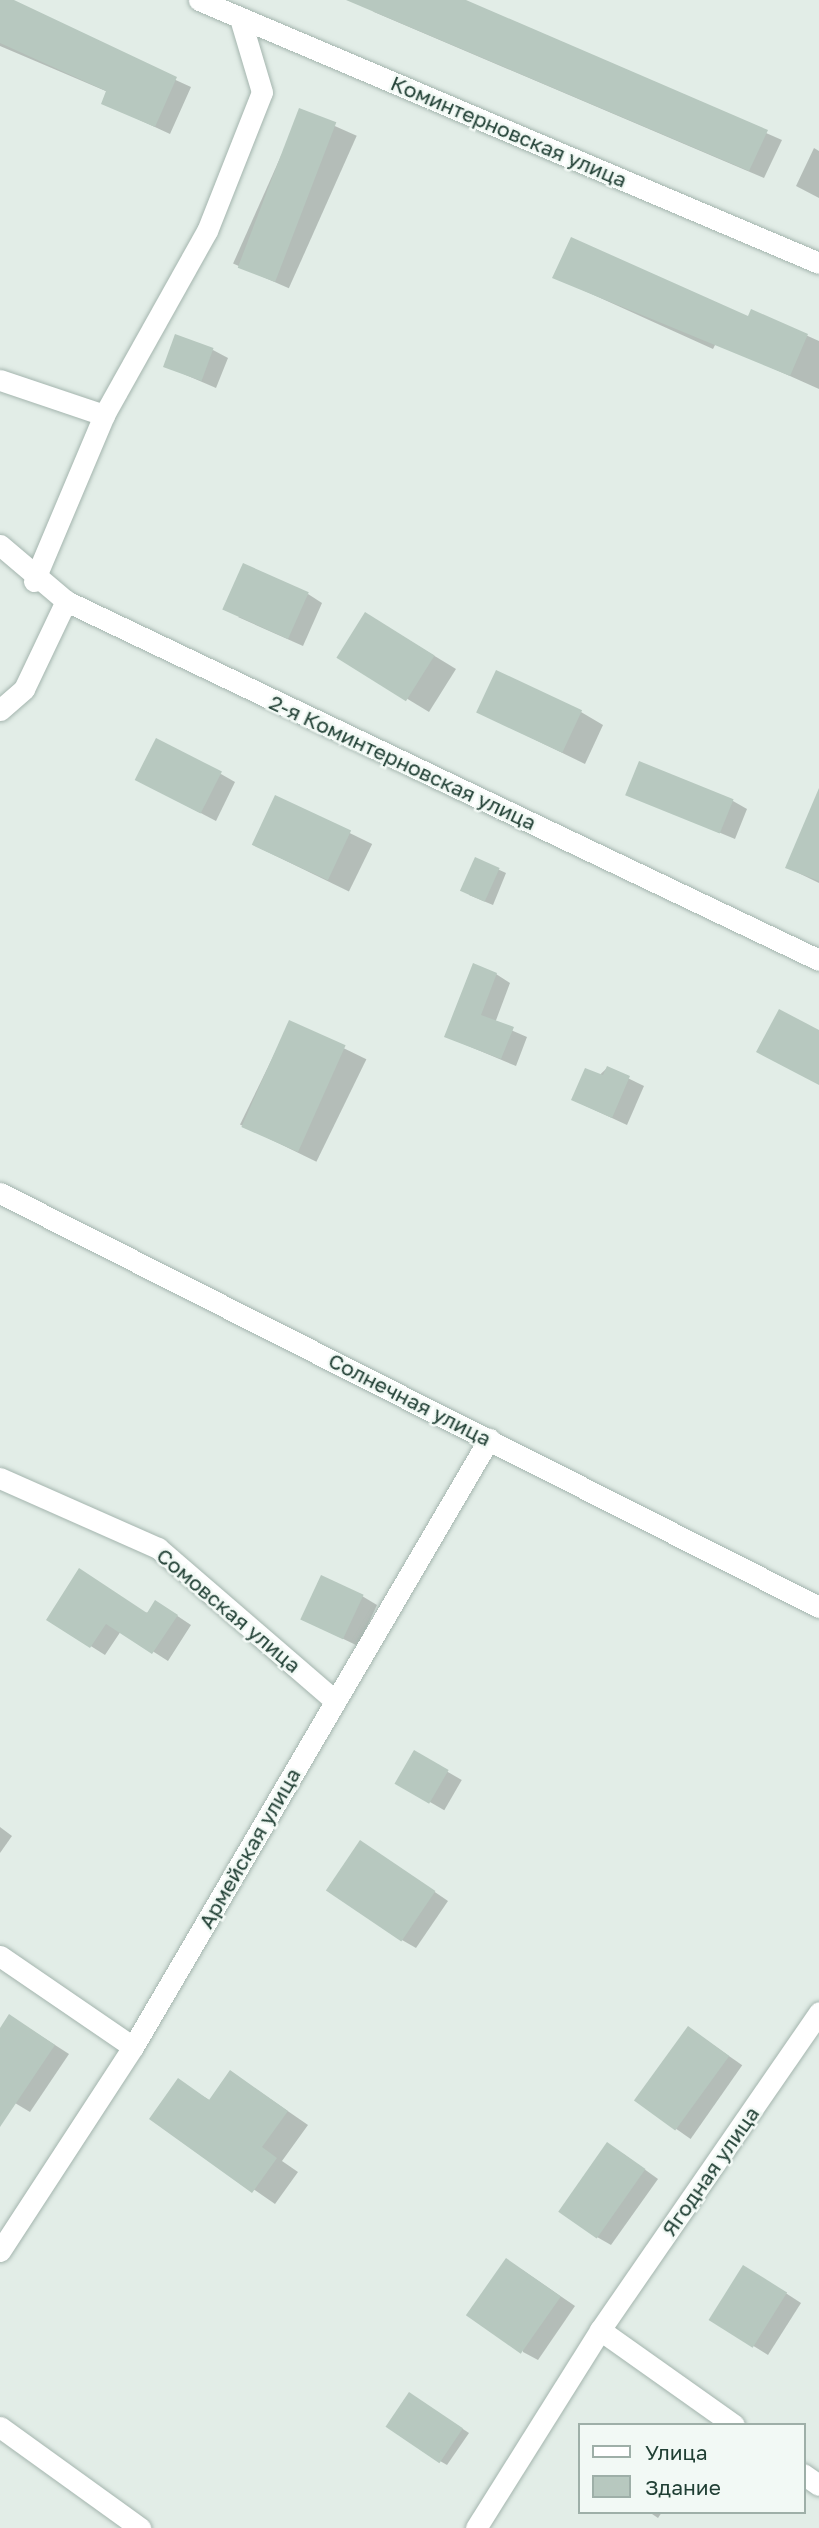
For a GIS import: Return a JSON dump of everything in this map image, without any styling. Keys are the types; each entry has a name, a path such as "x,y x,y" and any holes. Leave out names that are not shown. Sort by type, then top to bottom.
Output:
{"street":[{"name":"Коминтерновская улица","path":"199,0 819,263"},
{"path":"34,581 104,415 207,231 262,92 240,18"},
{"path":"0,380 104,415"},
{"name":"2-я Коминтерновская улица","path":"0,545 34,581 66,601 819,960"},
{"path":"0,710 23,689 66,601"},
{"name":"Солнечная улица","path":"0,1194 819,1607"},
{"name":"Армейская улица","path":"0,2252 133,2047 489,1439"},
{"name":"Сомовская улица","path":"0,1478 158,1548 335,1701"},
{"path":"0,1956 133,2047"},
{"name":"Ягодная улица","path":"476,2528 600,2330 819,2012"},
{"path":"600,2330 731,2423"},
{"path":"0,2427 140,2528"}],"building":[{"path":"0,0 14,0 177,77 155,127 101,104 106,91 0,43"},
{"path":"346,0 466,0 768,130 749,171"},
{"path":"299,108 336,122 275,282 238,268"},
{"path":"571,237 748,316 751,309 808,334 790,376 552,278"},
{"path":"175,334 214,348 202,381 163,367"},
{"path":"243,563 309,592 288,639 222,610"},
{"path":"365,612 435,655 406,701 336,658"},
{"path":"496,670 582,710 562,753 476,713"},
{"path":"156,738 222,772 201,813 135,780"},
{"path":"639,761 734,799 720,834 625,795"},
{"path":"819,788 819,881 785,868"},
{"path":"275,795 351,830 328,880 252,845"},
{"path":"475,857 500,868 485,902 460,891"},
{"path":"473,963 497,973 481,1015 514,1027 501,1059 444,1037"},
{"path":"779,1009 819,1030 819,1085 756,1052"},
{"path":"289,1020 346,1045 298,1152 241,1127"},
{"path":"607,1066 630,1076 612,1118 571,1100 585,1068 603,1075"},
{"path":"79,1568 147,1613 155,1600 178,1615 152,1654 106,1624 90,1648 46,1620"},
{"path":"321,1575 364,1595 343,1639 300,1619"},
{"path":"414,1750 449,1770 429,1804 394,1784"},
{"path":"360,1840 435,1891 401,1941 326,1891"},
{"path":"9,2014 55,2045 0,2127 0,2028"},
{"path":"688,2026 729,2056 675,2130 634,2100"},
{"path":"230,2070 288,2111 262,2147 277,2158 252,2193 149,2119 178,2078 209,2100"},
{"path":"607,2142 646,2169 597,2239 558,2212"},
{"path":"506,2258 561,2296 521,2354 466,2315"},
{"path":"743,2265 787,2293 753,2348 709,2320"},
{"path":"409,2392 463,2428 439,2463 386,2427"}]}
